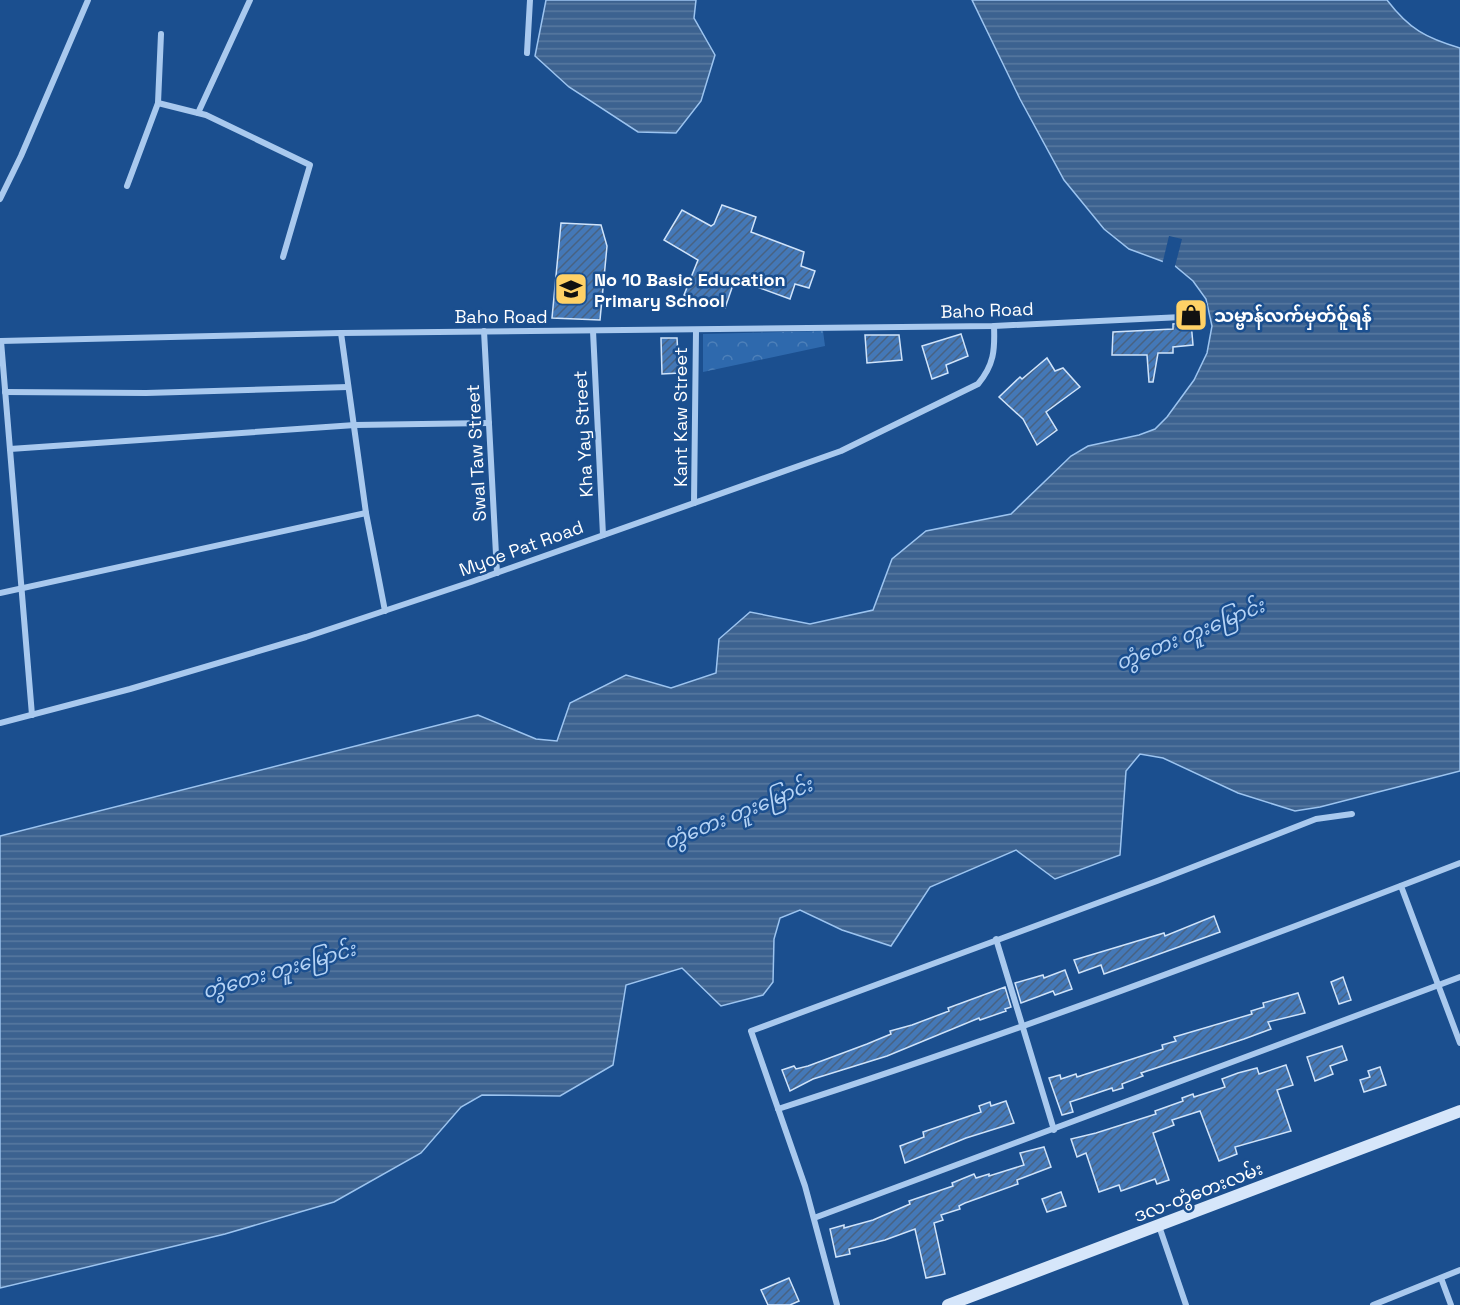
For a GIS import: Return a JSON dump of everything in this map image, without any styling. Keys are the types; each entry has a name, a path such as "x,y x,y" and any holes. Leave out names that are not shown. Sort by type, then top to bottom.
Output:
{"main road":[{"name":"ဒလ-တွံတေးလမ်း","path":"948,1305 1460,1111"}],"street":[{"path":"0,200 87,0"},
{"path":"198,113 250,0"},
{"path":"527,53 530,0"},
{"path":"127,186 158,103 161,34"},
{"path":"158,103 198,113 310,165 282,257"},
{"name":"Baho Road","path":"1,341 341,333 696,331 994,326 1182,317"},
{"name":"Myoe Pat Road","path":"0,723 130,689 385,611 841,451 978,384 989,372 995,356 994,326"},
{"name":"Swal Taw Street","path":"484,331 497,573"},
{"name":"Kha Yay Street","path":"593,331 603,535"},
{"name":"Kant Kaw Street","path":"694,503 696,331"},
{"path":"341,333 366,513 385,611"},
{"path":"1,341 24,589 32,715"},
{"path":"5,392 146,393 348,387"},
{"path":"10,449 355,425 489,423"},
{"path":"0,593 366,513"},
{"path":"837,1305 814,1218 751,1031 1157,881 1316,819 1352,814"},
{"path":"778,1109 880,1076 1022,1025 1460,863"},
{"path":"1401,886 1460,1043"},
{"path":"996,939 1054,1130"},
{"path":"814,1218 1460,977"},
{"path":"1159,1226 1186,1305"},
{"path":"1373,1305 1460,1270"},
{"path":"1441,1278 1452,1305"}],"green space":[{"path":"823,331 825,346 703,372 703,334"}],"water":[{"path":"546,0 696,0 694,18 715,55 701,101 676,133 638,132 569,87 535,56"},
{"name":"တွံတေး တူးမြောင်း","path":"972,0 1387,0 1419,31 1460,48 1460,771 1320,807 1295,811 1238,793 1163,758 1140,754 1126,771 1120,855 1055,879 1016,850 930,887 891,946 842,930 800,910 780,918 774,939 773,982 763,995 721,1006 682,968 626,985 613,1065 560,1096 482,1095 461,1107 421,1153 334,1202 225,1234 0,1288 0,836 478,715 536,739 557,741 570,703 626,675 671,688 716,673 719,639 750,612 810,624 873,610 892,559 926,531 1011,514 1071,456 1088,446 1139,435 1155,429 1167,417 1194,380 1207,353 1212,326 1206,299 1193,281 1175,266 1129,249 1104,229 1064,180 1020,99"}],"pier":[{"path":"1169,236 1182,239 1174,270 1162,265"}],"building":[{"path":"722,205 756,217 751,232 804,252 801,266 815,271 809,288 795,284 790,299 735,279 725,308 684,295 698,260 664,240 682,210 711,226"},
{"name":"No 10 Basic Education Primary School","path":"561,223 601,225 607,246 600,320 552,318"},
{"path":"1191,322 1193,345 1173,347 1173,353 1158,353 1153,382 1149,382 1147,355 1112,355 1113,332 1173,329 1173,324"},
{"path":"961,334 968,356 946,365 948,373 932,379 922,346"},
{"path":"865,335 899,335 902,360 867,363"},
{"path":"661,338 677,338 679,373 662,374"},
{"path":"1047,358 1055,371 1063,368 1080,387 1046,412 1057,430 1037,445 1023,419 999,397 1020,377 1022,379"},
{"path":"1214,916 1220,932 1104,974 1101,965 1079,973 1074,960 1164,933 1165,936"},
{"path":"1065,970 1072,989 1055,995 1053,991 1021,1003 1015,983 1043,975 1044,978"},
{"path":"1343,977 1351,1000 1339,1004 1331,982"},
{"path":"1005,987 1011,1007 1005,1009 1006,1011 980,1020 979,1018 887,1056 813,1079 790,1091 782,1070 794,1066 796,1069 808,1066 891,1034 890,1031 949,1011 948,1008"},
{"path":"1298,993 1305,1013 1268,1022 1271,1029 1141,1073 1143,1076 1122,1084 1123,1088 1113,1091 1112,1088 1070,1102 1073,1112 1062,1115 1049,1078 1060,1075 1061,1079 1076,1074 1077,1077 1163,1049 1162,1045 1176,1041 1174,1037 1252,1014 1251,1011 1264,1007 1263,1003"},
{"path":"1342,1046 1347,1060 1330,1066 1333,1074 1315,1081 1307,1057"},
{"path":"1286,1065 1293,1085 1277,1090 1291,1131 1235,1147 1237,1154 1219,1161 1200,1111 1172,1120 1174,1125 1153,1133 1169,1180 1157,1184 1155,1179 1121,1191 1119,1185 1099,1192 1086,1153 1077,1157 1071,1139 1156,1114 1155,1111 1183,1101 1182,1098 1193,1094 1194,1097 1225,1087 1222,1079 1238,1073 1257,1068 1259,1074"},
{"path":"1380,1067 1386,1085 1364,1092 1360,1080 1370,1077 1368,1071"},
{"path":"1006,1101 1014,1123 966,1138 905,1163 900,1146 924,1137 923,1132 981,1112 979,1106 990,1102 991,1106"},
{"path":"1044,1147 1051,1167 1017,1180 1018,1184 965,1203 959,1206 960,1209 941,1215 943,1220 934,1223 945,1274 926,1278 915,1229 885,1240 849,1249 850,1254 836,1257 830,1229 844,1225 844,1228 873,1220 910,1204 909,1201 953,1186 952,1183 974,1174 976,1178 989,1174 989,1176 1024,1165 1020,1153"},
{"path":"1061,1192 1066,1206 1047,1212 1042,1199"},
{"path":"789,1278 799,1301 790,1305 768,1305 761,1290"}],"place":[{"name":"No 10 Basic Education Primary School","path":"571,289"},
{"name":"သမ္ဗာန်လက်မှတ်ဝ်ူရန်","path":"1191,315"}]}
